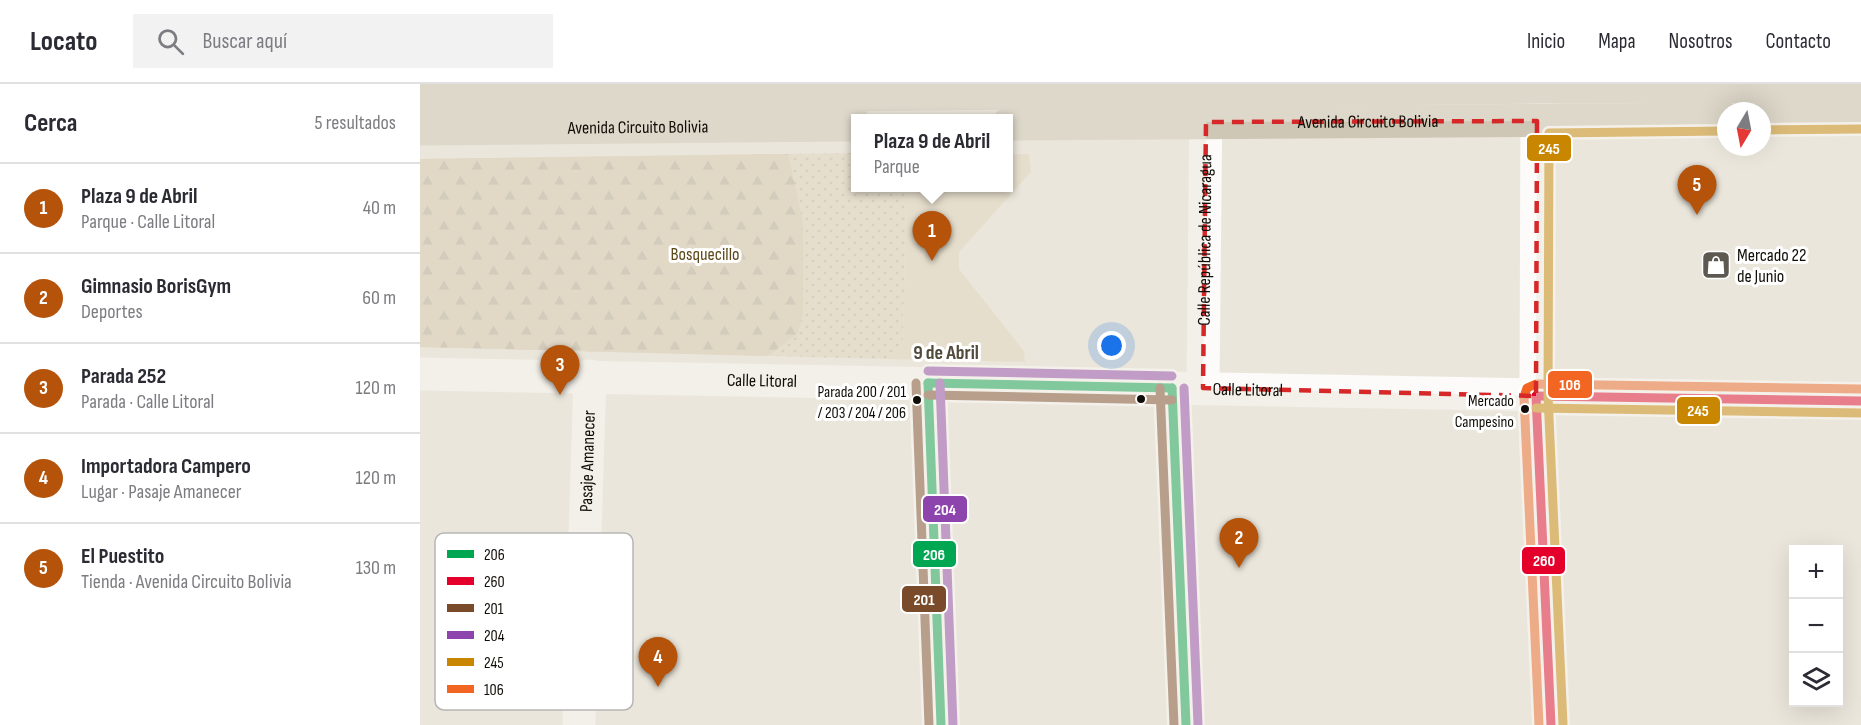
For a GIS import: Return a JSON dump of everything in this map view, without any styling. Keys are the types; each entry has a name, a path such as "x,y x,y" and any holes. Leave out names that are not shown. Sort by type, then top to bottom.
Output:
{"highway":[{"name":"Avenida Circuito Bolivia","path":"1013,124 1206,106 1538,87 1861,86"},
{"name":"Avenida Circuito Bolivia","path":"420,100 1206,106 1537,121 1717,119"},
{"path":"1771,118 1861,117"},
{"name":"Avenida Circuito Bolivia","path":"420,129 851,125"}],"street":[{"path":"1538,87 1536,396 1551,725"},
{"name":"Calle República de Nicaragua","path":"1186,725 1187,388 1206,106"},
{"name":"Calle Litoral","path":"420,374 1861,401"},
{"name":"Pasaje Amanecer","path":"585,533 590,376"},
{"path":"928,383 941,725"},
{"name":"Pasaje Amanecer","path":"579,710 579,725"}],"highlighted area":[{"path":"1537,121 1536,396 1203,388 1206,122"}],"green space":[{"name":"Bosquecillo","path":"851,153 851,192 906,192 903,344 886,359 420,347 420,159"},
{"name":"Bosquecillo","path":"788,154 803,223 803,314 797,334 768,356 420,347 420,159"},
{"path":"1013,154 1029,154 1031,172 1013,192"},
{"path":"906,192 1013,192 959,252 959,269 1024,351 1025,362 886,359 903,344"}],"transit line":[{"name":"245","path":"1771,130 1861,129"},
{"name":"245","path":"1563,724 1548,396 1549,133 1717,131"},
{"name":"204","path":"928,371 1172,376"},
{"name":"201","path":"916,383 929,725"},
{"name":"206","path":"928,383 941,725"},
{"name":"206","path":"928,383 1172,388"},
{"name":"204","path":"940,383 953,725"},
{"name":"106","path":"1539,725 1524,397 1527,388 1536,384 1861,389"},
{"name":"201","path":"1160,388 1174,725"},
{"name":"206","path":"1172,388 1186,725"},
{"name":"204","path":"1184,388 1198,725"},
{"name":"201","path":"928,395 1172,400"},
{"name":"260","path":"1536,396 1551,725"},
{"name":"260","path":"1536,396 1861,401"},
{"name":"245","path":"1536,408 1861,413"}],"place":[{"name":"El Puestito","path":"1697,215"},
{"name":"Plaza 9 de Abril","path":"932,261"},
{"name":"Mercado 22 de Junio","path":"1716,265"},
{"name":"Parada 252","path":"560,395"},
{"name":"Parada 200 / 201 / 203 / 204 / 206","path":"917,400"},
{"name":"Mercado Campesino","path":"1525,409"},
{"name":"Gimnasio BorisGym","path":"1239,568"},
{"name":"Importadora Campero","path":"658,687"}],"district":[{"name":"9 de Abril","path":"946,352"}]}
